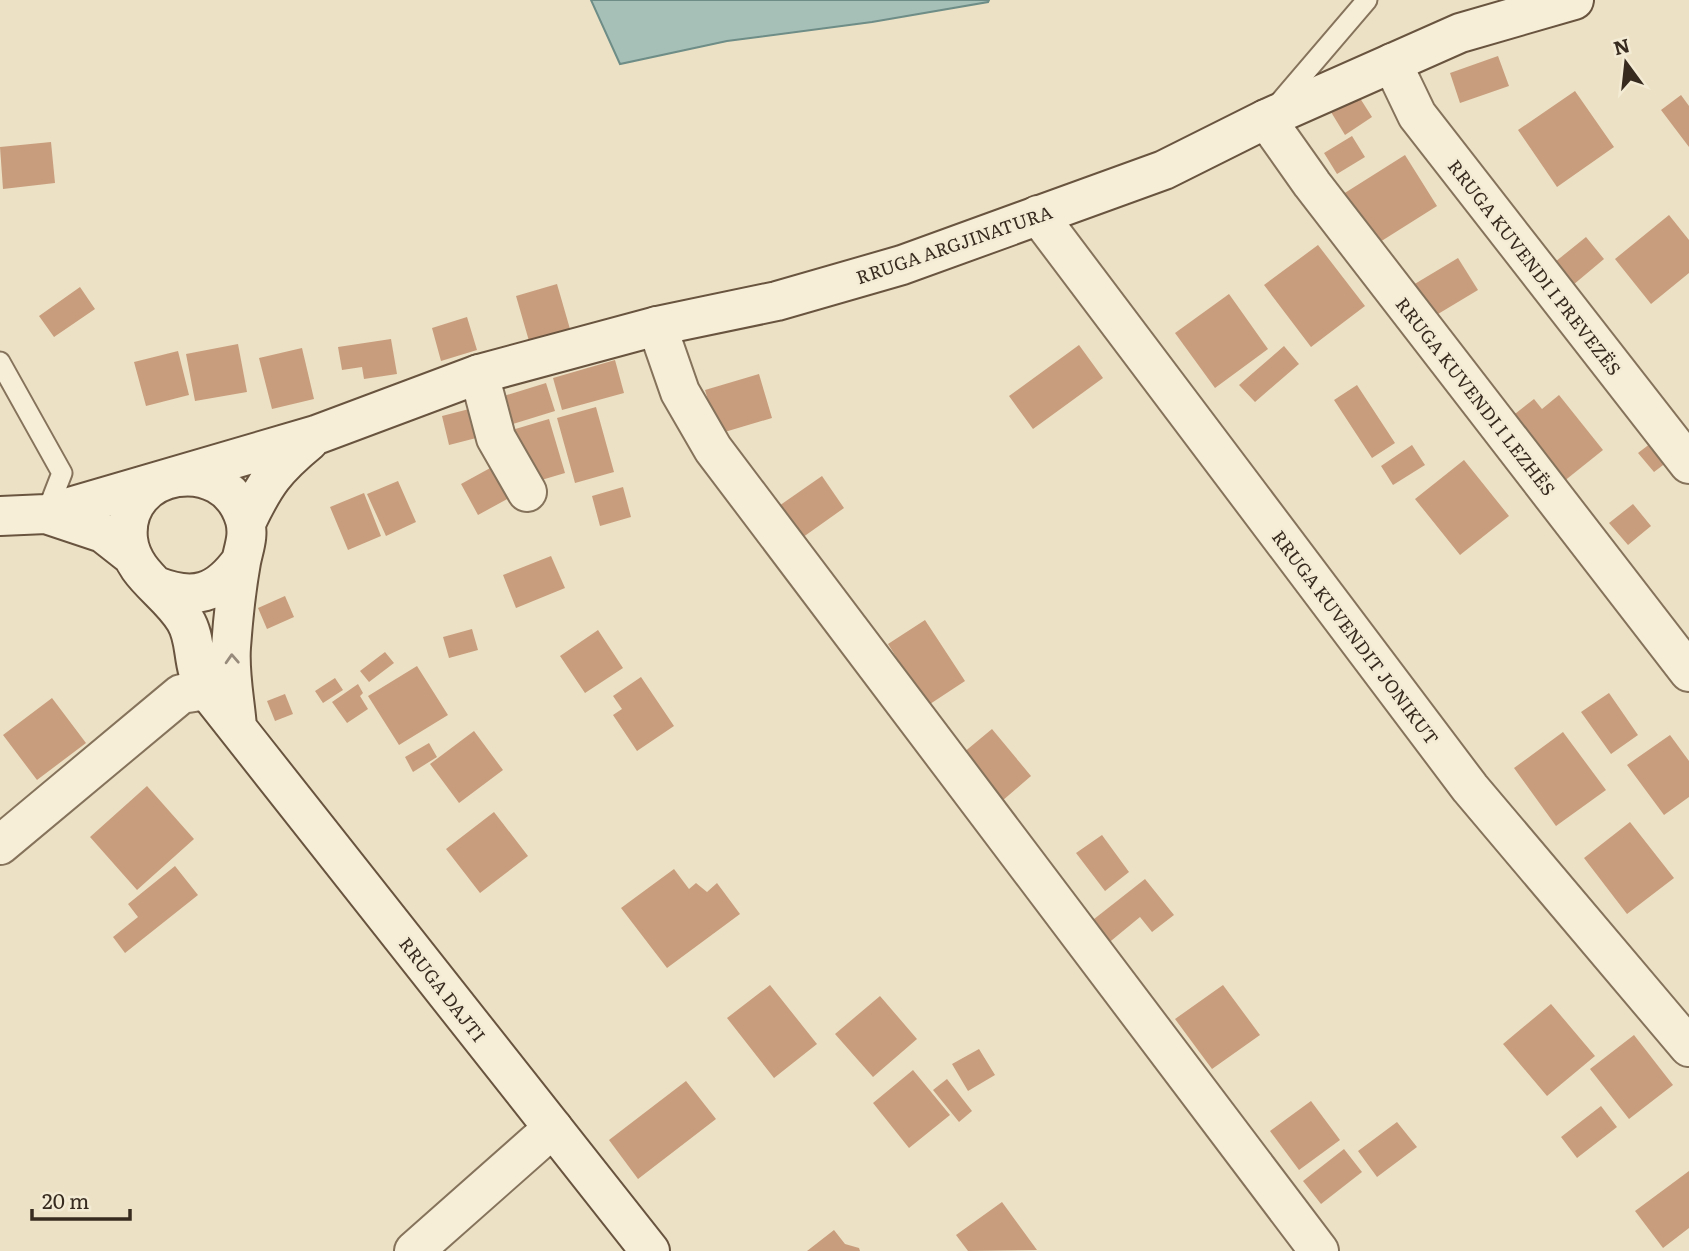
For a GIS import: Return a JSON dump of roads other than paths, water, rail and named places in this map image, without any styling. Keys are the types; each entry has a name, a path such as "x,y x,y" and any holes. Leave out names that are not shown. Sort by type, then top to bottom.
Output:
{"street":[{"name":"RRUGA ARGJINATURA","path":"46,514 316,435 480,374 657,326 777,301 902,265 1164,170 1266,119 1460,33 1574,0"},
{"name":"RRUGA KUVENDI I PREVEZËS","path":"1392,63 1418,115 1689,464"},
{"name":"RRUGA KUVENDI I LEZHËS","path":"1266,119 1320,195 1689,672"},
{"name":"RRUGA KUVENDIT JONIKUT","path":"1038,215 1470,788 1689,1047"},
{"path":"657,326 680,392 713,449 1319,1251"},
{"path":"480,374 495,438 527,492"},
{"path":"246,523 261,491 281,464 316,435"},
{"path":"0,845 181,694 207,690 198,670 195,646 185,620 141,573 131,555 127,536 130,516 140,499 154,485 172,477 192,475 210,480 227,490 239,505 246,523 247,542 241,561 231,650 237,727"},
{"path":"0,516 46,514 103,533 131,555"},
{"path":"156,586 175,593 195,594 214,588 230,577 241,561"},
{"name":"RRUGA DAJTI","path":"207,690 650,1251"},
{"path":"414,1251 553,1128"}],"lane":[{"path":"1266,119 1367,0"},
{"path":"0,362 62,473 46,514"}],"water":[{"path":"591,0 989,0 872,22 727,41 620,64"}]}
